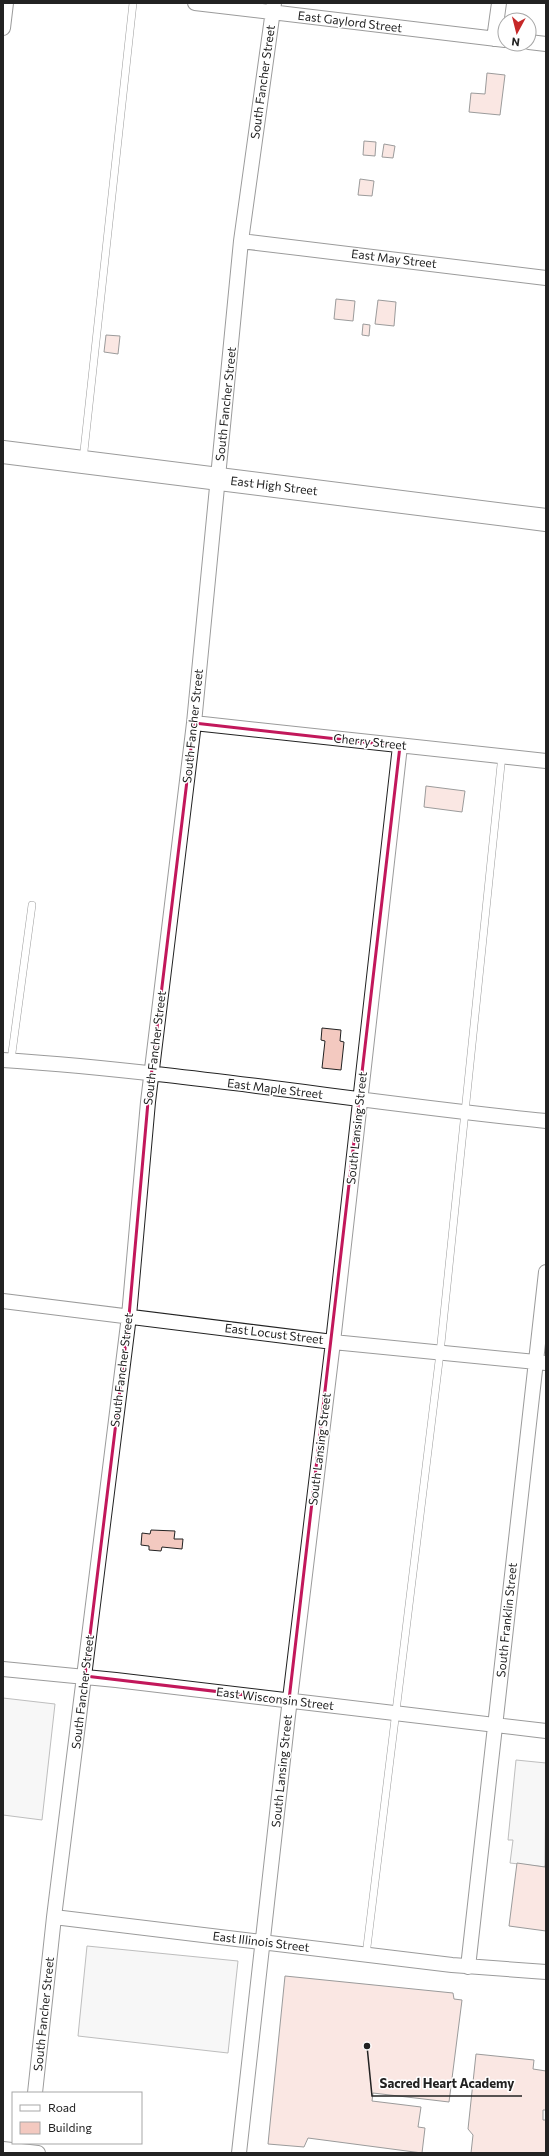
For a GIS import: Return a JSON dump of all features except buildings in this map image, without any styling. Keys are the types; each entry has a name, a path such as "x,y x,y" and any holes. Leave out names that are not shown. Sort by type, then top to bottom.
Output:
{"main road":[{"name":"East High Street","path":"3,452 546,520"}],"street":[{"path":"3,28 6,3"},
{"name":"East Gaylord Street","path":"195,3 274,8 497,39"},
{"name":"South Fancher Street","path":"35,2092 54,1917 129,1316 152,1073 194,723 241,242 274,8"},
{"name":"East May Street","path":"241,242 546,278"},
{"name":"Cherry Street","path":"194,723 400,746 546,760"},
{"name":"South Lansing Street","path":"239,2153 400,746"},
{"name":"East Maple Street","path":"7,1060 152,1073 464,1113 546,1121"},
{"name":"South Franklin Street","path":"468,1967 495,1725 540,1363 546,1272"},
{"name":"East Locust Street","path":"3,1302 129,1316 333,1342 540,1363"},
{"name":"East Wisconsin Street","path":"3,1669 85,1676 546,1731"},
{"name":"East Illinois Street","path":"54,1917 468,1967 546,1972"},
{"path":"3,2149 31,2150"}],"lane":[{"path":"83,462 133,3"},
{"path":"366,1955 440,1353 502,755"},
{"path":"7,1060 32,904"}],"highlighted area":[{"path":"194,723 400,746 289,1700 85,1676 129,1316 148,1102"}],"shaded area":[{"path":"3,1698 55,1704 42,1820 3,1815"},
{"path":"516,1760 546,1763 545,1867 510,1863 513,1840 508,1840"},
{"path":"87,1946 238,1961 228,2053 78,2036"}],"place":[{"name":"Sacred Heart Academy","path":"367,2046"}]}
